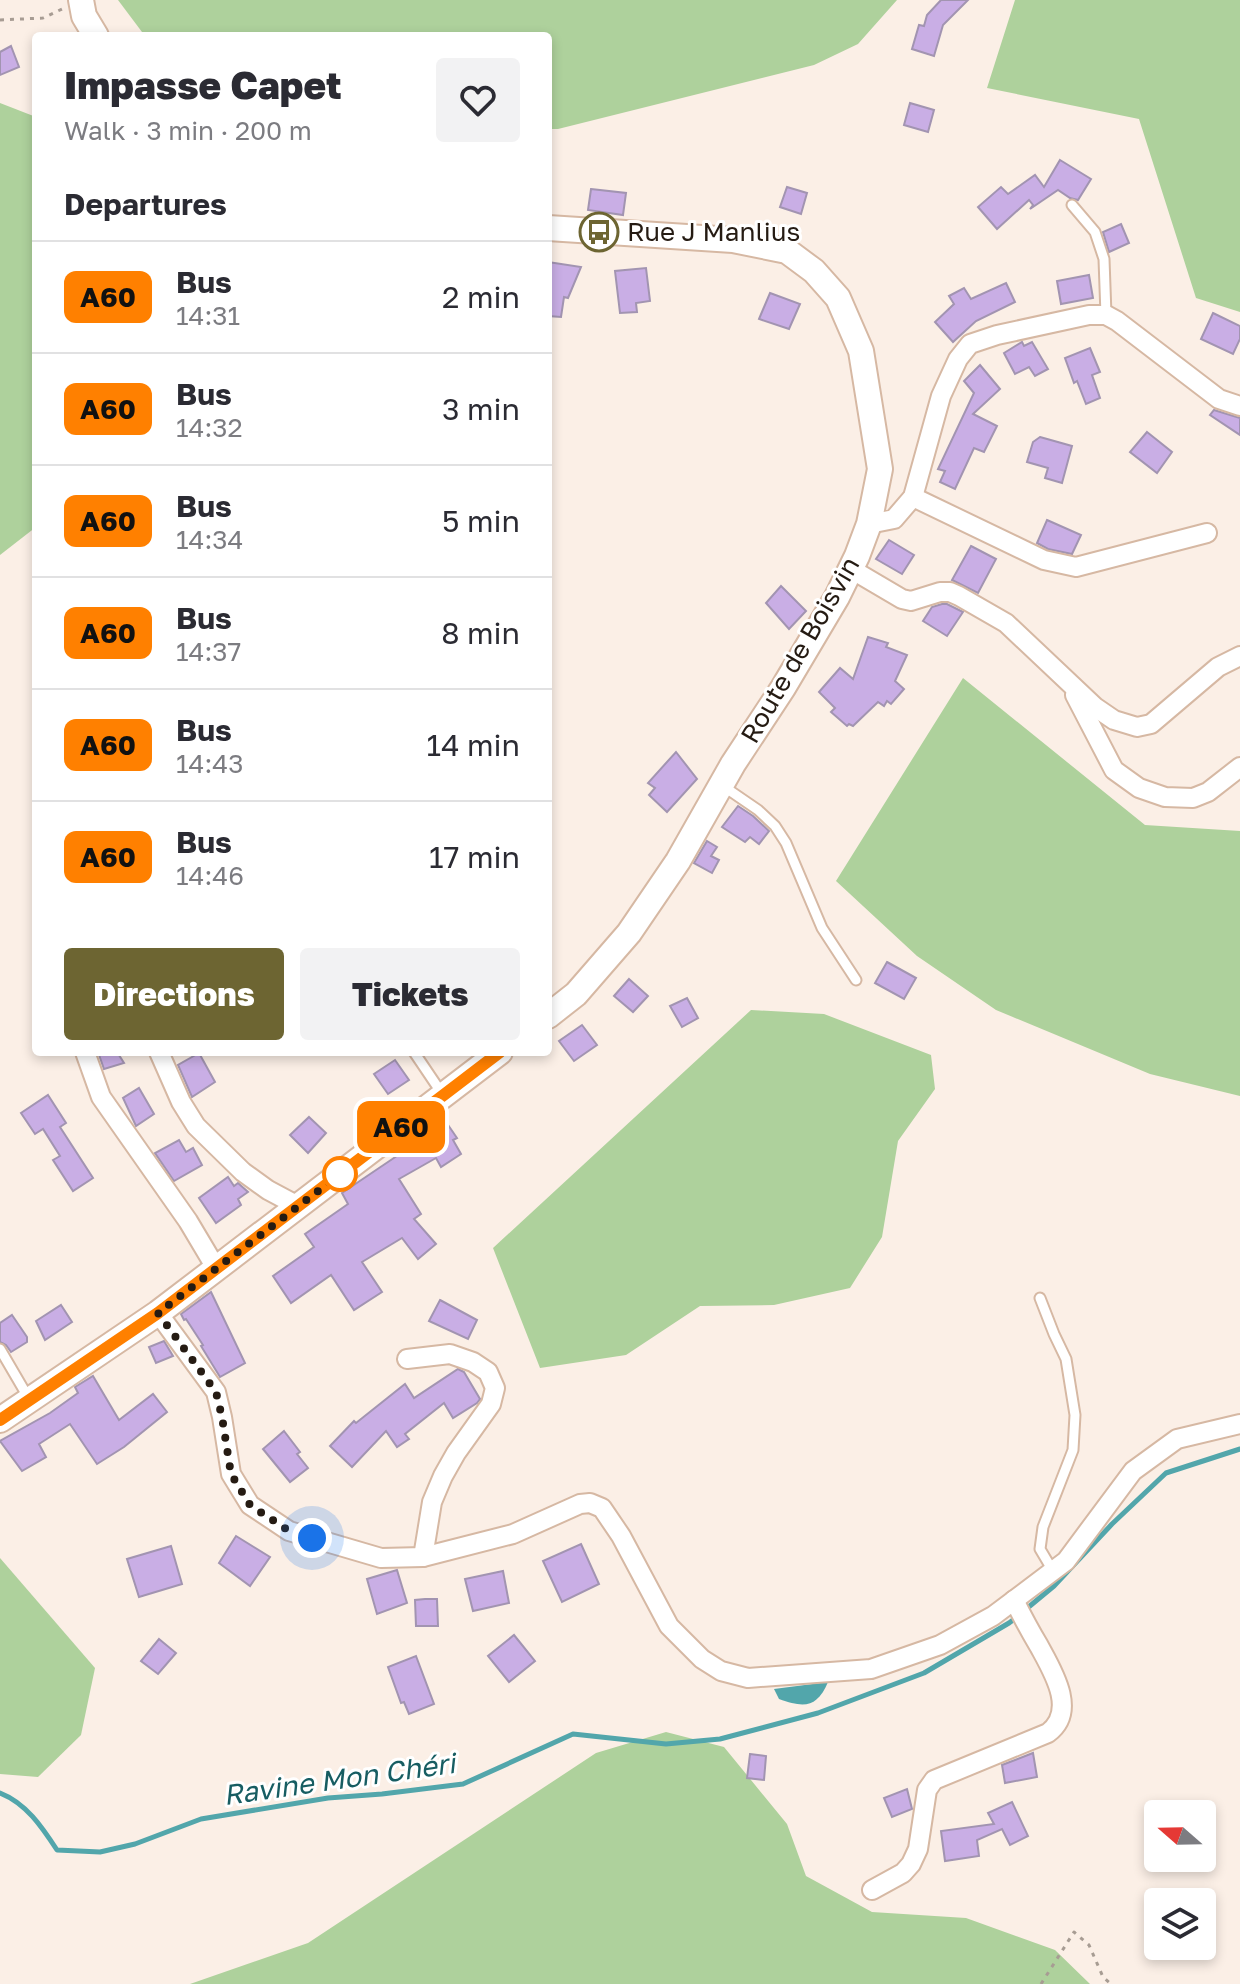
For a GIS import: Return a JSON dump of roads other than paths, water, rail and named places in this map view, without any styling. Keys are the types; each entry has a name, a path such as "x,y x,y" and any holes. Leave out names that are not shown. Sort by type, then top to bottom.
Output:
{"main road":[{"path":"81,0 84,16 94,32"},
{"name":"Route de Boisvin","path":"552,228 733,240 787,251 814,271 838,298 861,351 880,469 869,524 830,610 721,785 678,861 629,933 576,994 552,1013"},
{"path":"0,1420 158,1313 495,1056"}],"street":[{"path":"869,524 894,519 913,497 941,396 958,359 970,344 997,335 1089,315 1106,315 1219,399 1240,406"},
{"path":"913,497 1044,560 1076,567 1207,533"},
{"path":"851,569 902,599 911,601 940,592 959,596 1006,623 1095,707 1114,720 1137,727 1151,724 1218,667 1240,656"},
{"path":"1069,682 1114,770 1139,788 1165,797 1193,798 1208,792 1240,767"},
{"path":"86,1056 101,1097 188,1221 216,1268"},
{"path":"161,1056 181,1102 196,1126 243,1172 298,1206"},
{"path":"158,1313 216,1392 231,1474 250,1505 289,1531 381,1558 423,1557 513,1534 580,1504 590,1503 602,1508 621,1536 669,1626 702,1659 721,1671 748,1678 871,1669 940,1645 993,1616 1066,1561 1133,1471 1177,1439 1240,1424"},
{"path":"407,1359 450,1354 473,1362 488,1372 495,1388 491,1404 443,1476 432,1502 423,1557"},
{"path":"872,1890 903,1873 911,1864 918,1849 927,1790 934,1780 1048,1733 1060,1717 1062,1703 1056,1677 1014,1600"}],"lane":[{"path":"1072,205 1095,232 1104,259 1106,315"},
{"path":"721,785 758,810 775,826 786,843 822,928 856,980"},
{"path":"417,1056 443,1095"},
{"path":"1040,1298 1066,1359 1075,1415 1073,1450 1043,1527 1040,1549 1053,1571"},
{"path":"0,1349 29,1400"}],"water":[{"path":"828,1682 819,1697 809,1704 779,1699 774,1689"}],"waterway":[{"name":"Ravine Mon Chéri","path":"1025,1610 1054,1586 1112,1524 1166,1473 1240,1449"},
{"name":"Ravine Mon Chéri","path":"0,1793 26,1809 57,1850 100,1852 135,1844 201,1819 328,1798 463,1784 573,1734 666,1744 720,1739 818,1713 924,1673 1017,1617"}],"place":[{"name":"Rue J Manlius","path":"599,232"}]}
